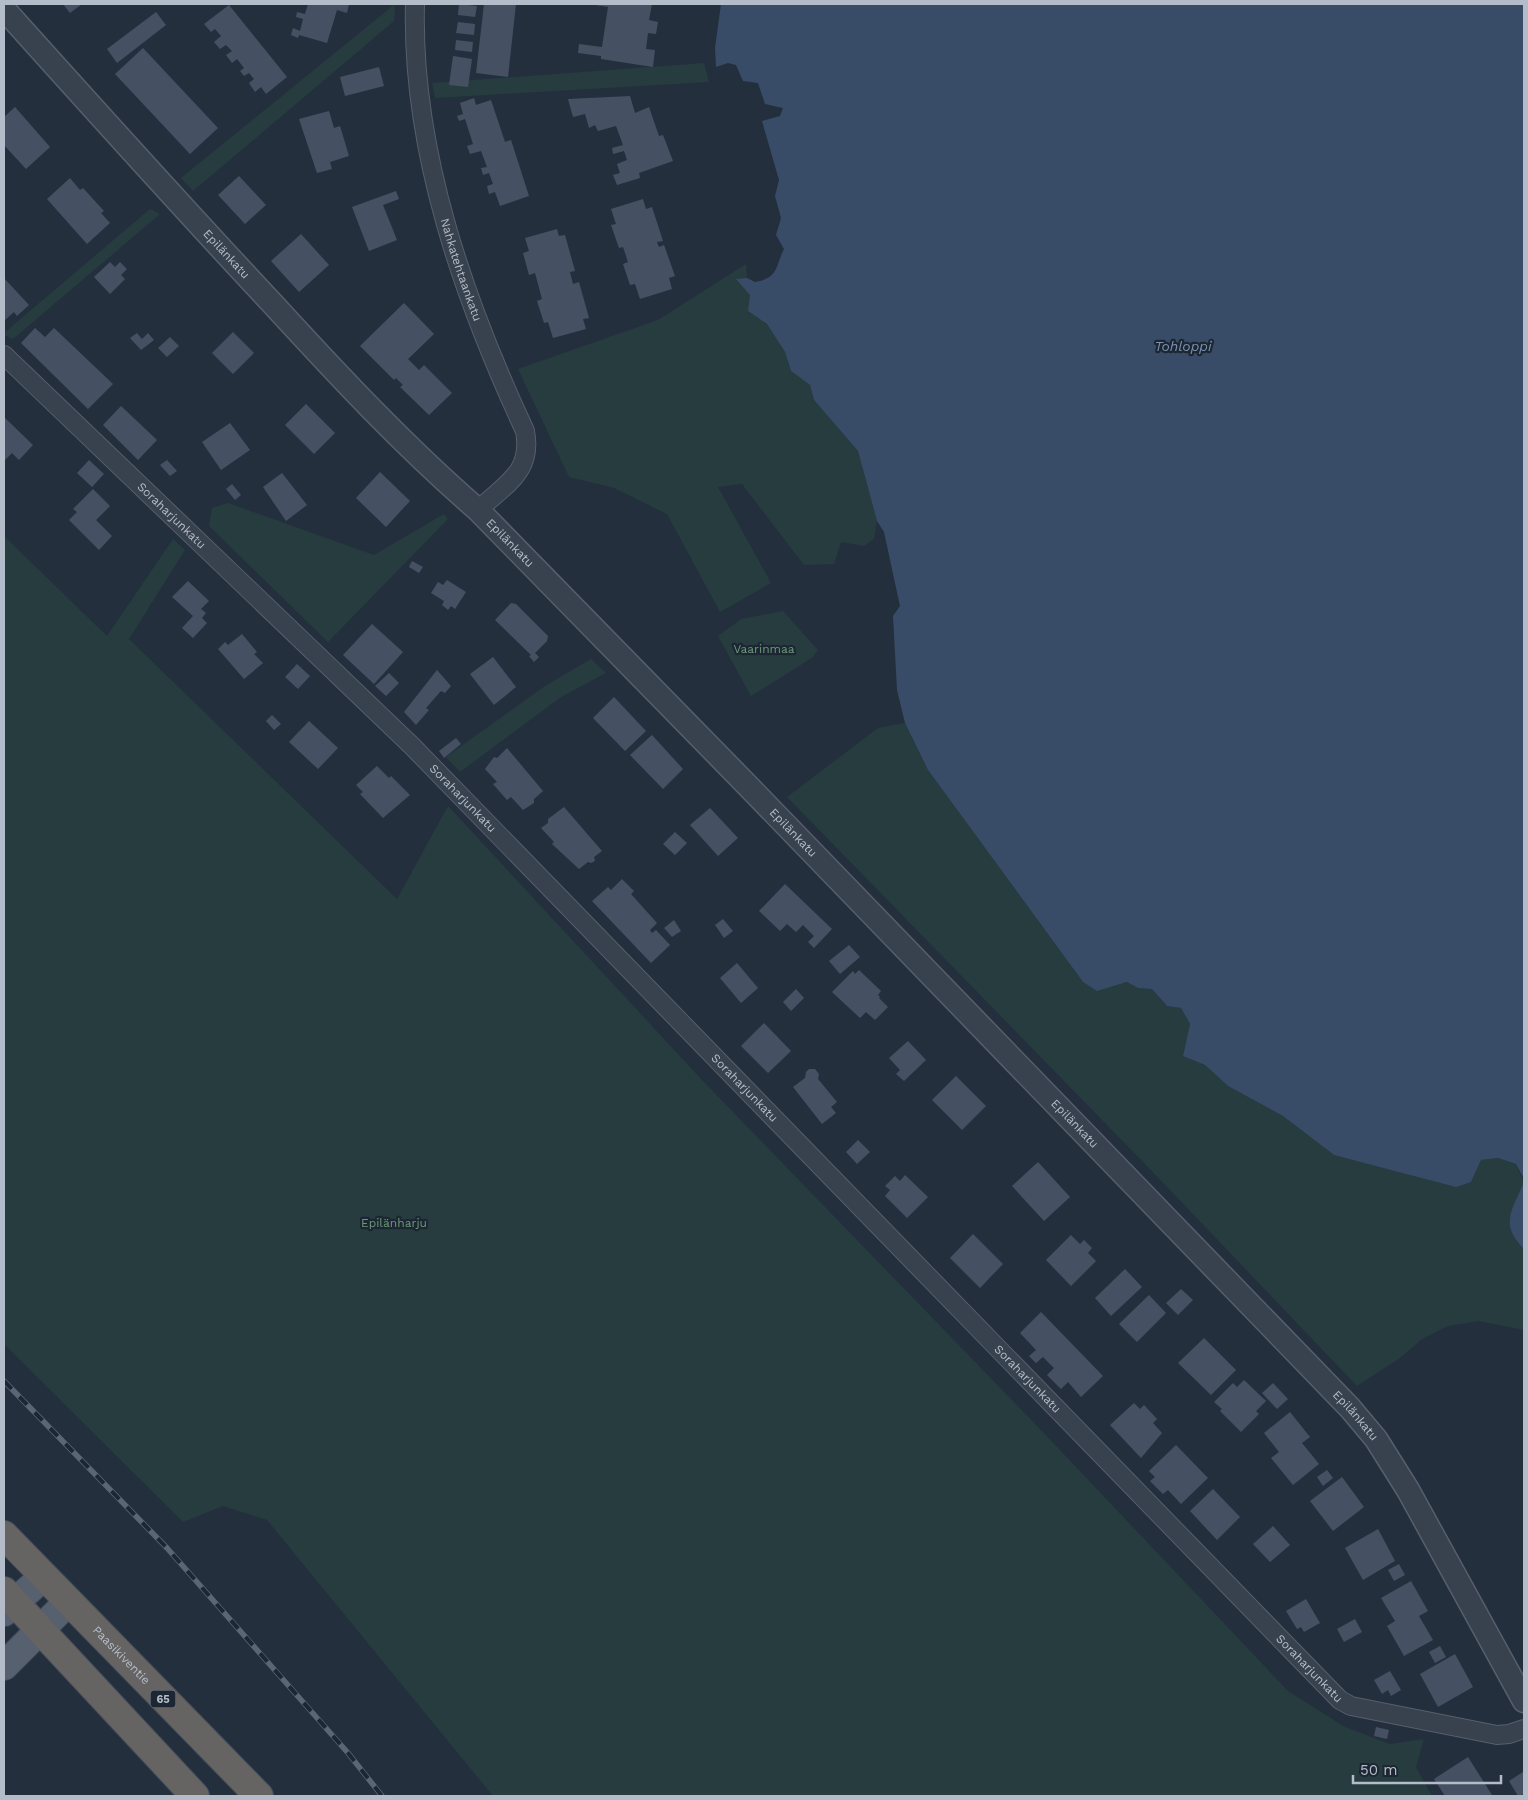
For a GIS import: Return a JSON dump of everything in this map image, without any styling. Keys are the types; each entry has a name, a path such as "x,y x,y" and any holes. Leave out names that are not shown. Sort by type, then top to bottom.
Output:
{"highway":[{"name":"Paasikiventie","path":"4,1535 259,1796"},
{"path":"8,1602 40,1630 195,1796"}],"main road":[{"path":"8,1602 44,1577"},
{"path":"4,1666 68,1602"}],"street":[{"name":"Nahkatehtaankatu","path":"415,4 417,72 427,145 451,242 493,360 524,431 527,443 520,472 478,510"},
{"name":"Epilänkatu","path":"4,9 172,196 342,380 478,510 757,795 1350,1408 1376,1439 1404,1483 1524,1701"},
{"name":"Soraharjunkatu","path":"4,356 412,746 1340,1700 1351,1706 1497,1734 1509,1734 1524,1729"}],"green space":[{"path":"395,4 394,21 193,191 181,178"},
{"path":"704,63 709,82 435,98 432,83"},
{"path":"150,209 160,214 13,339 4,335 4,333"},
{"path":"746,264 747,278 737,279 751,295 748,311 767,324 785,352 791,371 810,385 814,400 858,451 877,521 874,539 864,546 841,542 834,564 804,565 742,484 718,487 771,583 720,612 667,514 614,488 569,477 518,369 658,320"},
{"path":"228,503 374,555 444,514 448,519 328,642 209,526 212,508"},
{"name":"Epilänharju","path":"4,536 107,636 173,539 185,550 129,639 397,899 448,806 703,1081 1041,1430 1288,1691 1345,1727 1390,1744 1424,1739 1416,1767 1432,1796 493,1796 267,1520 223,1506 183,1522 4,1344"},
{"name":"Vaarinmaa","path":"783,611 818,650 812,658 751,696 718,636 741,619"},
{"path":"591,659 606,673 561,697 460,772 446,757 545,686"},
{"path":"905,723 928,770 1083,982 1113,986 1127,982 1138,988 1152,989 1167,1006 1181,1008 1190,1024 1183,1056 1205,1065 1228,1086 1283,1116 1334,1155 1392,1169 1471,1182 1481,1160 1498,1158 1516,1164 1524,1182 1512,1209 1510,1224 1516,1240 1524,1249 1524,1330 1479,1321 1448,1326 1422,1339 1400,1358 1357,1386 1148,1167 787,797 878,728"}],"water":[{"name":"Tohloppi","path":"721,4 1524,4 1524,1179 1516,1164 1498,1158 1481,1160 1471,1182 1456,1187 1334,1155 1283,1116 1228,1086 1205,1065 1183,1056 1190,1024 1181,1008 1167,1006 1152,989 1138,988 1127,982 1097,991 1083,982 928,770 905,723 897,690 893,616 900,606 884,532 877,521 858,451 814,400 810,385 791,371 785,352 767,324 748,311 750,295 736,279 747,278 755,282 768,278 775,271 784,249 776,235 781,218 775,196 779,180 762,121 780,116 783,108 765,104 758,83 743,81 736,65 728,63 716,67 715,48"},
{"path":"1524,1182 1524,1249 1512,1232 1510,1217"}],"building":[{"path":"63,4 82,4 70,13"},
{"path":"308,4 349,4 347,13 337,10 327,43 299,35 298,38 291,35 293,28 300,31 303,19 296,17 297,12 305,14"},
{"path":"459,4 477,6 475,17 458,15"},
{"path":"484,4 516,4 508,77 476,73"},
{"path":"589,4 652,4 649,20 658,22 656,34 648,33 646,49 655,50 653,67 601,59 601,56 578,53 579,44 602,47 608,7"},
{"path":"229,5 287,77 266,94 261,87 255,92 249,83 254,79 249,73 244,76 240,71 244,68 237,59 232,63 226,55 232,51 226,45 220,49 214,42 221,36 215,29 211,32 204,24"},
{"path":"156,12 166,25 117,63 107,49"},
{"path":"458,22 475,24 474,35 456,33"},
{"path":"456,40 473,42 472,52 455,50"},
{"path":"143,48 218,128 190,154 115,74"},
{"path":"453,56 472,59 468,87 449,85"},
{"path":"379,67 384,86 345,96 340,77"},
{"path":"630,96 635,113 649,107 659,136 663,135 673,161 639,173 640,178 617,185 613,175 620,173 617,164 627,160 624,151 613,154 612,148 623,145 616,126 598,131 595,125 589,128 585,114 573,117 568,99"},
{"path":"474,98 476,105 491,100 505,142 511,140 529,196 500,206 495,192 489,194 487,186 493,184 489,173 483,175 481,168 487,167 481,151 470,154 467,146 473,144 465,119 459,121 457,116 463,114 460,103"},
{"path":"15,107 50,147 26,169 4,145 4,117"},
{"path":"329,111 334,128 340,126 349,156 330,162 332,169 317,173 299,119"},
{"path":"239,176 266,205 245,224 218,195"},
{"path":"70,178 80,190 83,188 104,211 101,213 110,223 87,244 47,199"},
{"path":"396,191 399,199 383,205 397,240 369,251 352,207"},
{"path":"643,199 646,209 652,207 663,241 657,242 659,247 664,245 675,276 669,278 672,289 640,299 635,284 630,285 623,264 628,262 623,247 619,248 611,225 616,224 611,209"},
{"path":"557,229 559,236 565,235 575,271 570,272 573,284 579,282 589,318 583,319 586,329 553,338 548,322 544,323 537,301 542,299 535,273 529,275 523,253 529,251 525,238"},
{"path":"301,234 329,265 299,292 271,261"},
{"path":"110,262 115,267 120,262 127,269 121,275 125,279 110,294 94,277"},
{"path":"4,278 29,305 17,316 14,312 4,321"},
{"path":"404,303 434,334 408,359 419,370 424,365 452,393 429,415 400,387 403,385 396,378 394,380 360,346"},
{"path":"35,328 45,337 54,328 113,384 88,409 21,343"},
{"path":"233,332 254,353 233,374 212,353"},
{"path":"137,333 142,339 148,333 154,340 141,350 130,338"},
{"path":"170,337 179,346 167,357 158,348"},
{"path":"306,404 335,433 314,454 285,425"},
{"path":"121,406 157,440 138,460 103,425"},
{"path":"4,417 33,445 19,460 12,453 4,461"},
{"path":"230,423 250,450 221,470 202,442"},
{"path":"89,460 104,474 92,487 77,473"},
{"path":"167,460 177,471 170,476 160,465"},
{"path":"380,472 410,501 386,527 356,498"},
{"path":"282,473 307,505 286,521 263,487"},
{"path":"232,484 241,495 235,500 226,489"},
{"path":"93,489 110,506 96,520 112,536 99,550 69,520 77,512 73,509"},
{"path":"412,561 423,567 419,573 409,567"},
{"path":"447,580 466,592 455,609 451,606 448,610 442,605 444,601 431,593 438,582 443,585"},
{"path":"188,581 209,601 201,609 206,613 202,618 207,623 193,638 182,628 193,616 172,597"},
{"path":"511,603 516,604 548,636 547,641 535,653 539,657 534,662 529,656 531,655 495,620"},
{"path":"372,624 403,652 374,684 343,655"},
{"path":"242,634 257,652 254,654 263,663 244,679 218,649 225,642 228,645"},
{"path":"493,657 516,687 494,705 470,674"},
{"path":"297,664 310,676 298,689 285,677"},
{"path":"437,670 451,686 445,693 441,691 426,708 429,710 416,725 404,712"},
{"path":"389,673 399,683 386,696 375,686"},
{"path":"614,697 646,731 625,751 593,718"},
{"path":"272,715 281,724 274,730 266,721"},
{"path":"309,721 338,748 318,769 289,742"},
{"path":"652,735 683,769 663,789 630,755"},
{"path":"456,738 461,744 444,758 439,751"},
{"path":"507,748 543,791 534,799 534,803 523,810 511,797 507,800 493,784 497,782 485,769 494,757 497,758"},
{"path":"377,766 389,778 391,776 410,795 383,818 360,794 363,792 356,785"},
{"path":"564,807 602,851 594,857 595,861 588,862 579,869 552,844 554,842 541,828 548,823 548,819"},
{"path":"710,808 738,838 718,856 690,825"},
{"path":"675,832 687,843 675,855 663,844"},
{"path":"622,879 634,891 631,894 657,923 650,930 652,933 656,930 670,945 651,963 592,901 608,887 611,890"},
{"path":"785,884 832,929 814,948 808,942 814,936 803,925 796,932 787,924 780,931 759,911"},
{"path":"723,919 733,931 724,938 715,925"},
{"path":"674,920 681,931 672,937 664,928"},
{"path":"849,945 860,957 840,974 829,961"},
{"path":"737,963 758,988 741,1003 720,978"},
{"path":"859,970 881,991 878,995 879,998 888,1007 875,1020 866,1012 860,1018 832,992 853,971 855,974"},
{"path":"796,989 804,998 791,1011 783,1002"},
{"path":"764,1023 791,1051 768,1073 741,1046"},
{"path":"908,1041 926,1060 904,1081 896,1074 900,1070 889,1058"},
{"path":"809,1069 815,1069 819,1074 818,1079 837,1102 831,1107 836,1113 822,1124 793,1087 805,1078 806,1072"},
{"path":"956,1076 986,1106 962,1130 932,1100"},
{"path":"858,1140 870,1152 857,1164 846,1152"},
{"path":"1038,1162 1070,1197 1044,1221 1012,1186"},
{"path":"905,1175 928,1197 907,1218 885,1196 890,1190 885,1186 895,1176 900,1181"},
{"path":"973,1234 1003,1264 980,1288 950,1258"},
{"path":"1071,1235 1080,1244 1084,1240 1092,1248 1088,1253 1096,1261 1071,1286 1046,1260"},
{"path":"1125,1269 1142,1287 1111,1316 1095,1298"},
{"path":"1181,1289 1193,1300 1178,1315 1166,1303"},
{"path":"1149,1295 1166,1313 1137,1342 1119,1324"},
{"path":"1041,1312 1103,1376 1081,1397 1068,1382 1061,1389 1047,1375 1054,1368 1043,1357 1036,1363 1029,1356 1036,1350 1020,1333"},
{"path":"1204,1338 1236,1370 1211,1395 1178,1363"},
{"path":"1244,1380 1266,1401 1256,1411 1259,1414 1241,1432 1220,1411 1222,1409 1214,1402 1233,1383 1237,1387"},
{"path":"1273,1383 1288,1399 1277,1409 1262,1393"},
{"path":"1134,1403 1140,1409 1144,1405 1157,1419 1153,1423 1162,1433 1141,1458 1110,1425"},
{"path":"1290,1412 1310,1437 1302,1443 1319,1464 1293,1485 1271,1458 1279,1452 1264,1433"},
{"path":"1176,1445 1208,1478 1181,1504 1168,1490 1163,1494 1150,1481 1155,1477 1149,1471"},
{"path":"1327,1470 1333,1478 1323,1486 1317,1477"},
{"path":"1342,1477 1364,1507 1333,1531 1310,1501"},
{"path":"1213,1489 1240,1517 1217,1540 1190,1511"},
{"path":"1273,1526 1290,1545 1270,1562 1253,1544"},
{"path":"1378,1529 1395,1561 1363,1580 1345,1548"},
{"path":"1399,1564 1405,1575 1394,1581 1388,1570"},
{"path":"1411,1581 1428,1611 1419,1616 1433,1640 1404,1656 1387,1626 1395,1621 1381,1598"},
{"path":"1306,1599 1320,1623 1304,1632 1301,1627 1297,1629 1286,1611"},
{"path":"1355,1619 1362,1632 1344,1642 1337,1629"},
{"path":"1440,1646 1446,1657 1435,1663 1429,1652"},
{"path":"1455,1654 1473,1687 1438,1707 1420,1674"},
{"path":"1390,1671 1401,1690 1391,1696 1388,1690 1382,1694 1374,1680"},
{"path":"1376,1727 1389,1730 1387,1739 1374,1736"},
{"path":"1468,1757 1492,1795 1445,1796 1434,1779"},
{"path":"1523,1772 1524,1794 1518,1796 1509,1781"}],"railway":[{"path":"4,1381 167,1548 348,1753 382,1796"}]}
